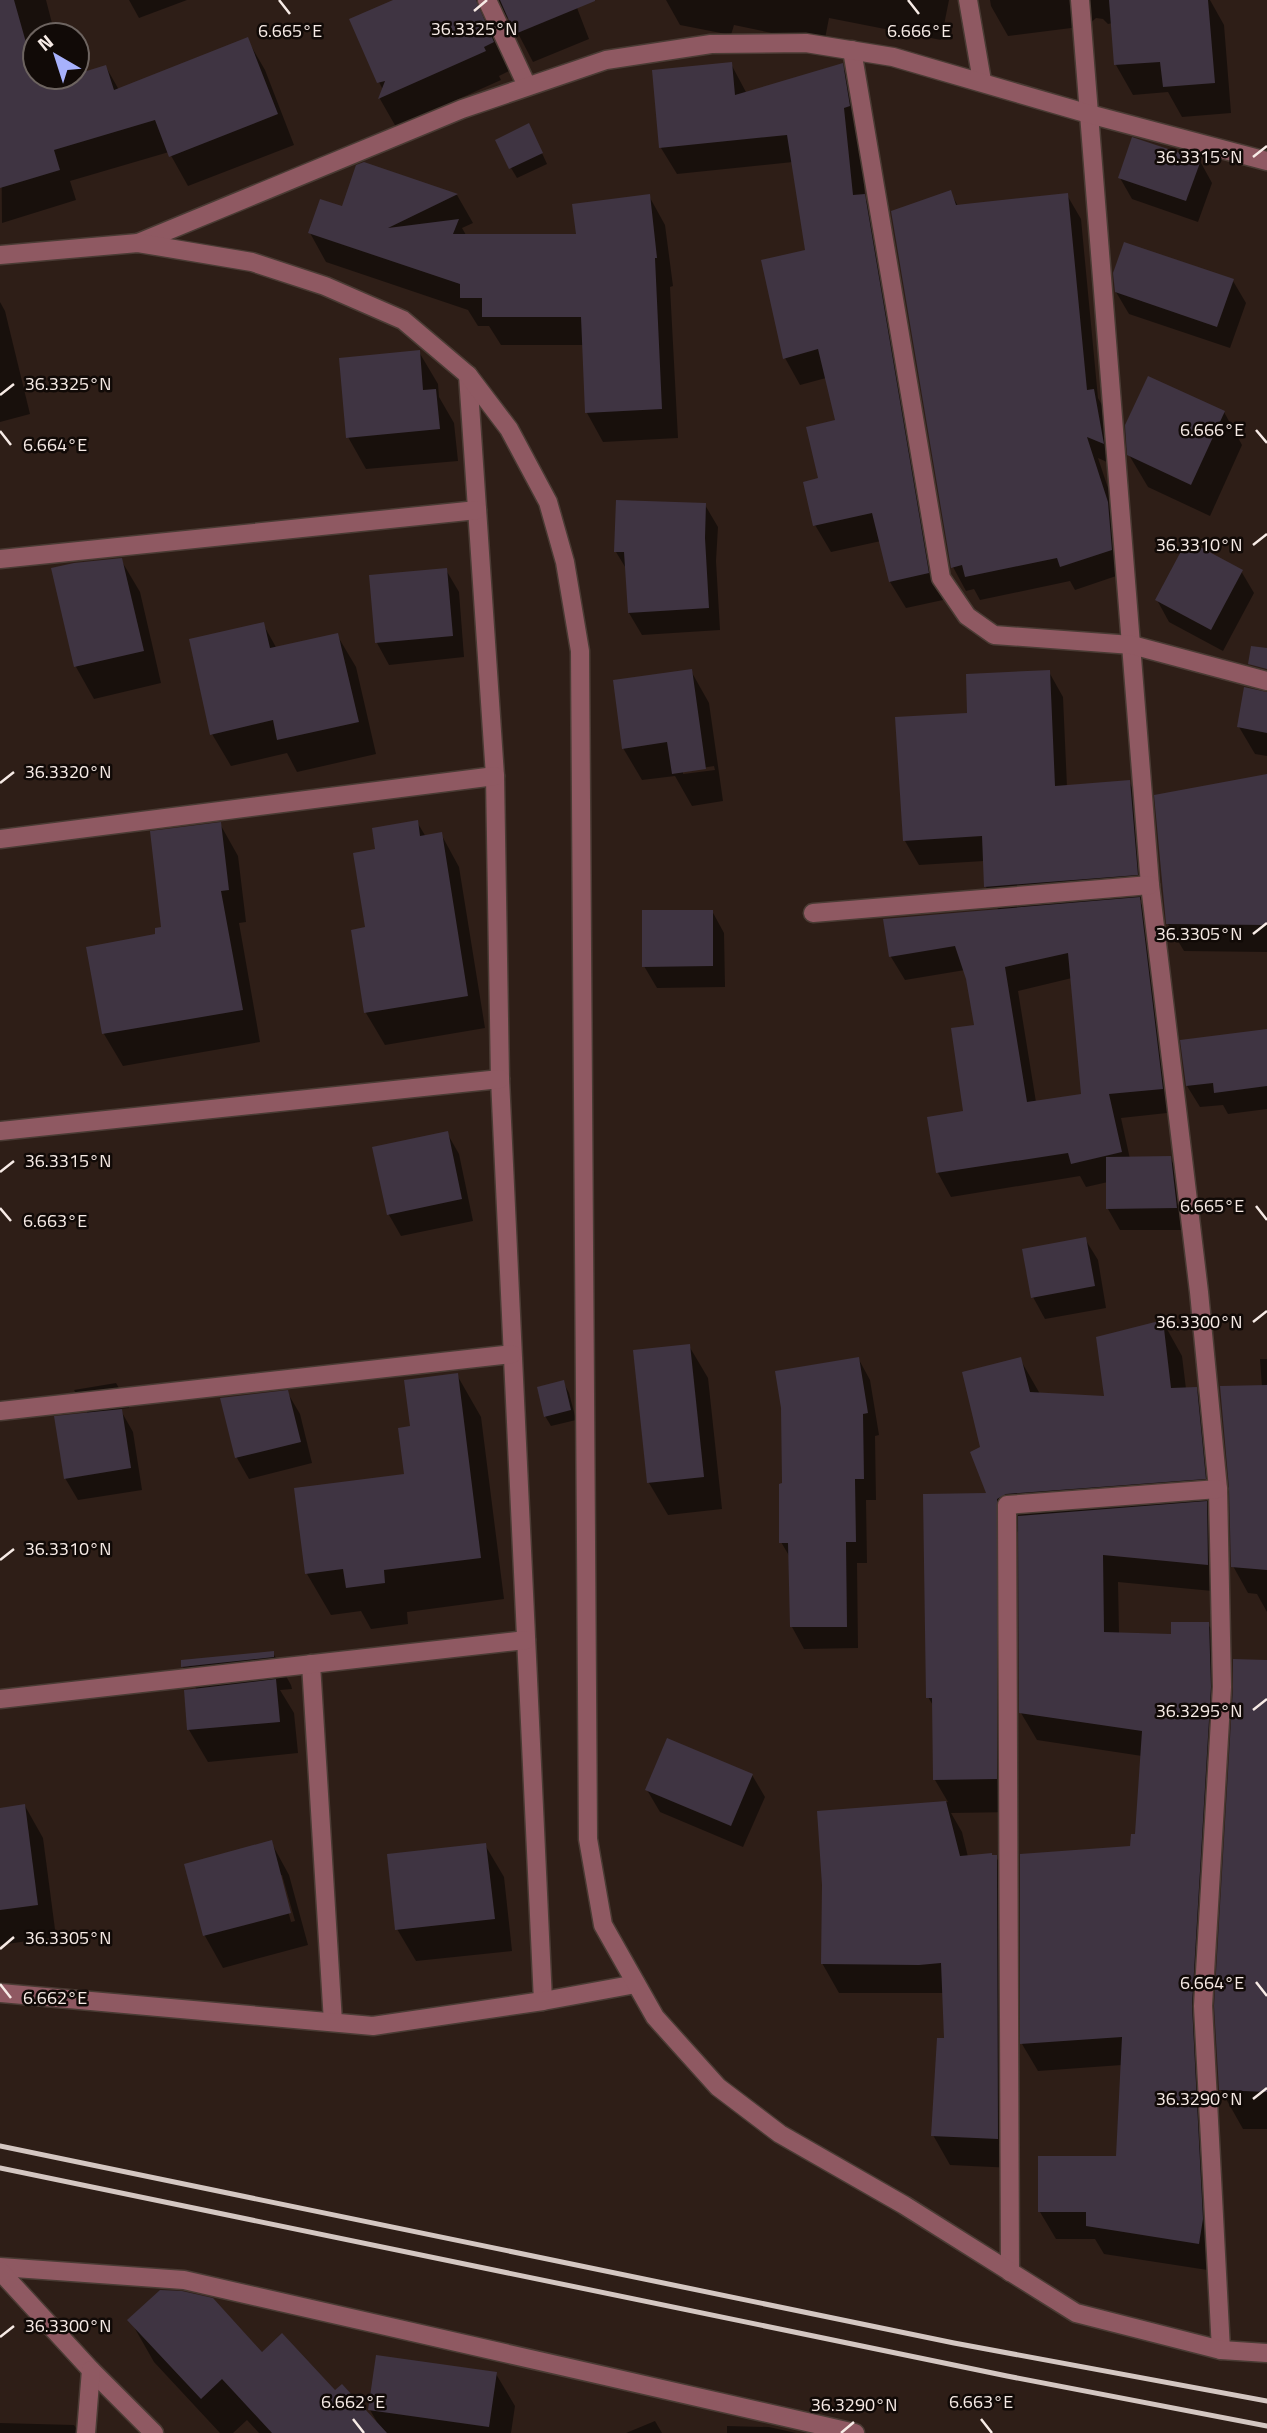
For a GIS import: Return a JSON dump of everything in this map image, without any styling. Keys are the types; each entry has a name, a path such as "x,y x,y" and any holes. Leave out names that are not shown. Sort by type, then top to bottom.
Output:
{"street":[{"path":"487,0 527,86"},
{"path":"968,0 982,81"},
{"path":"1080,0 1150,885 1199,1292 1218,1489 1222,1687 1203,2007 1221,2350"},
{"path":"138,243 462,109 527,86 606,60 711,44 806,43 893,57 1089,114 1267,160"},
{"path":"852,50 941,578 967,616 994,635 1132,645 1267,681"},
{"path":"0,255 138,243 252,262 325,286 403,320 468,375 509,429 548,502 565,562 580,651 588,1839 603,1925 654,2017 718,2087 779,2134 904,2205 1076,2313 1221,2350 1267,2353"},
{"path":"468,375 495,776 500,1079 543,2001"},
{"path":"0,559 477,510"},
{"path":"0,839 495,776"},
{"path":"813,914 1150,885"},
{"path":"0,1131 500,1079"},
{"path":"0,1411 512,1354"},
{"path":"1010,2272 1007,1505 1218,1489"},
{"path":"0,1699 526,1640"},
{"path":"311,1664 333,2022"},
{"path":"0,1993 373,2026 543,2001 636,1984"},
{"path":"0,2269 91,2370 154,2433"},
{"path":"0,2269 184,2280 809,2429 855,2433"},
{"path":"86,2433 91,2370"}],"building":[{"path":"0,0 14,0 21,25 21,91 91,91 91,70 106,65 114,90 248,37 278,114 169,157 155,120 54,150 60,170 0,188"},
{"path":"393,0 476,0 494,42 484,47 486,51 378,99 385,81 377,83 349,19"},
{"path":"500,0 595,0 595,1 515,34"},
{"path":"1109,0 1208,0 1215,83 1163,87 1160,62 1114,65"},
{"path":"732,62 735,95 843,63 850,106 844,108 853,195 865,194 929,573 889,582 872,513 813,526 803,482 818,478 806,427 835,420 818,349 783,359 761,260 805,250 787,135 659,148 652,70"},
{"path":"529,123 543,153 509,169 495,140"},
{"path":"1132,137 1201,160 1186,201 1118,178"},
{"path":"364,162 458,194 388,228 459,219 453,234 576,234 572,204 650,194 657,258 662,409 585,413 581,317 482,317 482,298 460,298 460,284 308,233 320,199 342,206 356,165"},
{"path":"951,190 956,205 1068,193 1087,390 1094,389 1104,444 1087,437 1108,502 1112,550 1060,567 1057,558 965,577 962,565 951,568 891,211"},
{"path":"1124,242 1234,279 1217,327 1115,292 1113,273"},
{"path":"420,350 423,390 436,389 440,429 346,438 339,358"},
{"path":"1148,376 1225,411 1191,485 1127,455 1125,425"},
{"path":"616,500 706,503 709,608 628,613 624,552 614,552"},
{"path":"1187,540 1243,570 1211,630 1155,600"},
{"path":"122,558 144,651 74,667 51,568"},
{"path":"447,568 453,636 375,643 369,575"},
{"path":"264,622 270,648 338,633 359,722 277,740 273,720 210,735 189,639"},
{"path":"1251,646 1267,648 1267,669 1248,664"},
{"path":"692,669 706,769 672,774 667,742 622,749 613,680"},
{"path":"1050,670 1055,786 1130,780 1138,875 984,887 982,836 903,841 895,717 967,713 966,674"},
{"path":"1244,687 1267,692 1267,733 1237,727"},
{"path":"1267,774 1267,925 1166,924 1154,795"},
{"path":"418,820 420,836 442,832 468,996 364,1013 351,930 365,927 353,853 375,849 372,828"},
{"path":"221,822 229,890 221,891 243,1010 102,1034 86,947 155,934 155,928 161,927 150,831"},
{"path":"1140,897 1163,1089 1109,1094 1122,1152 1071,1164 1068,1153 936,1173 927,1117 963,1111 951,1028 974,1025 966,979 955,946 889,957 883,919","holes":["1068,953 1081,1094 1027,1102 1005,967"]},
{"path":"642,910 713,910 713,966 642,967"},
{"path":"1267,1029 1267,1086 1214,1093 1213,1083 1186,1086 1180,1040"},
{"path":"448,1131 462,1199 387,1215 372,1147"},
{"path":"1171,1156 1177,1208 1106,1209 1106,1157"},
{"path":"1086,1237 1095,1286 1031,1298 1022,1249"},
{"path":"1163,1320 1171,1388 1197,1387 1206,1479 1006,1494 997,1499 997,1779 933,1780 932,1698 926,1698 923,1494 986,1493 970,1452 980,1447 962,1372 1021,1357 1030,1392 1104,1396 1096,1337"},
{"path":"690,1344 704,1477 647,1483 633,1350"},
{"path":"859,1357 868,1413 863,1414 864,1479 855,1479 856,1542 846,1542 847,1627 790,1627 788,1543 779,1543 779,1484 782,1483 781,1408 775,1371"},
{"path":"458,1373 481,1558 384,1570 385,1583 346,1588 343,1569 305,1574 294,1488 404,1474 398,1428 410,1426 404,1380"},
{"path":"564,1380 571,1410 544,1417 537,1387"},
{"path":"1267,1385 1267,1570 1231,1567 1229,1488 1220,1386"},
{"path":"288,1390 301,1442 235,1458 220,1398"},
{"path":"122,1409 131,1468 64,1479 54,1416"},
{"path":"1207,1501 1208,1565 1103,1555 1104,1632 1171,1634 1171,1622 1209,1622 1211,1687 1192,2005 1203,2219 1199,2244 1086,2226 1086,2212 1038,2212 1038,2156 1116,2156 1122,2037 1020,2044 1020,1854 1130,1846 1131,1834 1135,1834 1142,1731 1019,1713 1018,1516"},
{"path":"274,1651 274,1657 181,1667 181,1660"},
{"path":"1233,1659 1267,1660 1267,2092 1219,2090 1214,2006"},
{"path":"276,1679 280,1722 187,1730 184,1690"},
{"path":"667,1738 753,1774 731,1826 645,1790"},
{"path":"946,1801 960,1856 992,1853 997,1855 998,2139 931,2136 937,2038 944,2038 941,1963 821,1964 822,1885 817,1811"},
{"path":"25,1804 38,1905 0,1910 0,1808"},
{"path":"272,1840 291,1913 203,1936 184,1864"},
{"path":"486,1843 495,1919 395,1930 387,1854"},
{"path":"160,2290 182,2291 213,2298 262,2352 282,2333 335,2390 342,2384 387,2433 272,2433 222,2379 201,2399 127,2320"},
{"path":"376,2355 497,2372 489,2427 368,2410"}],"railway":[{"path":"0,2146 954,2343 1267,2401"},
{"path":"0,2168 1007,2376 1267,2426"}]}
